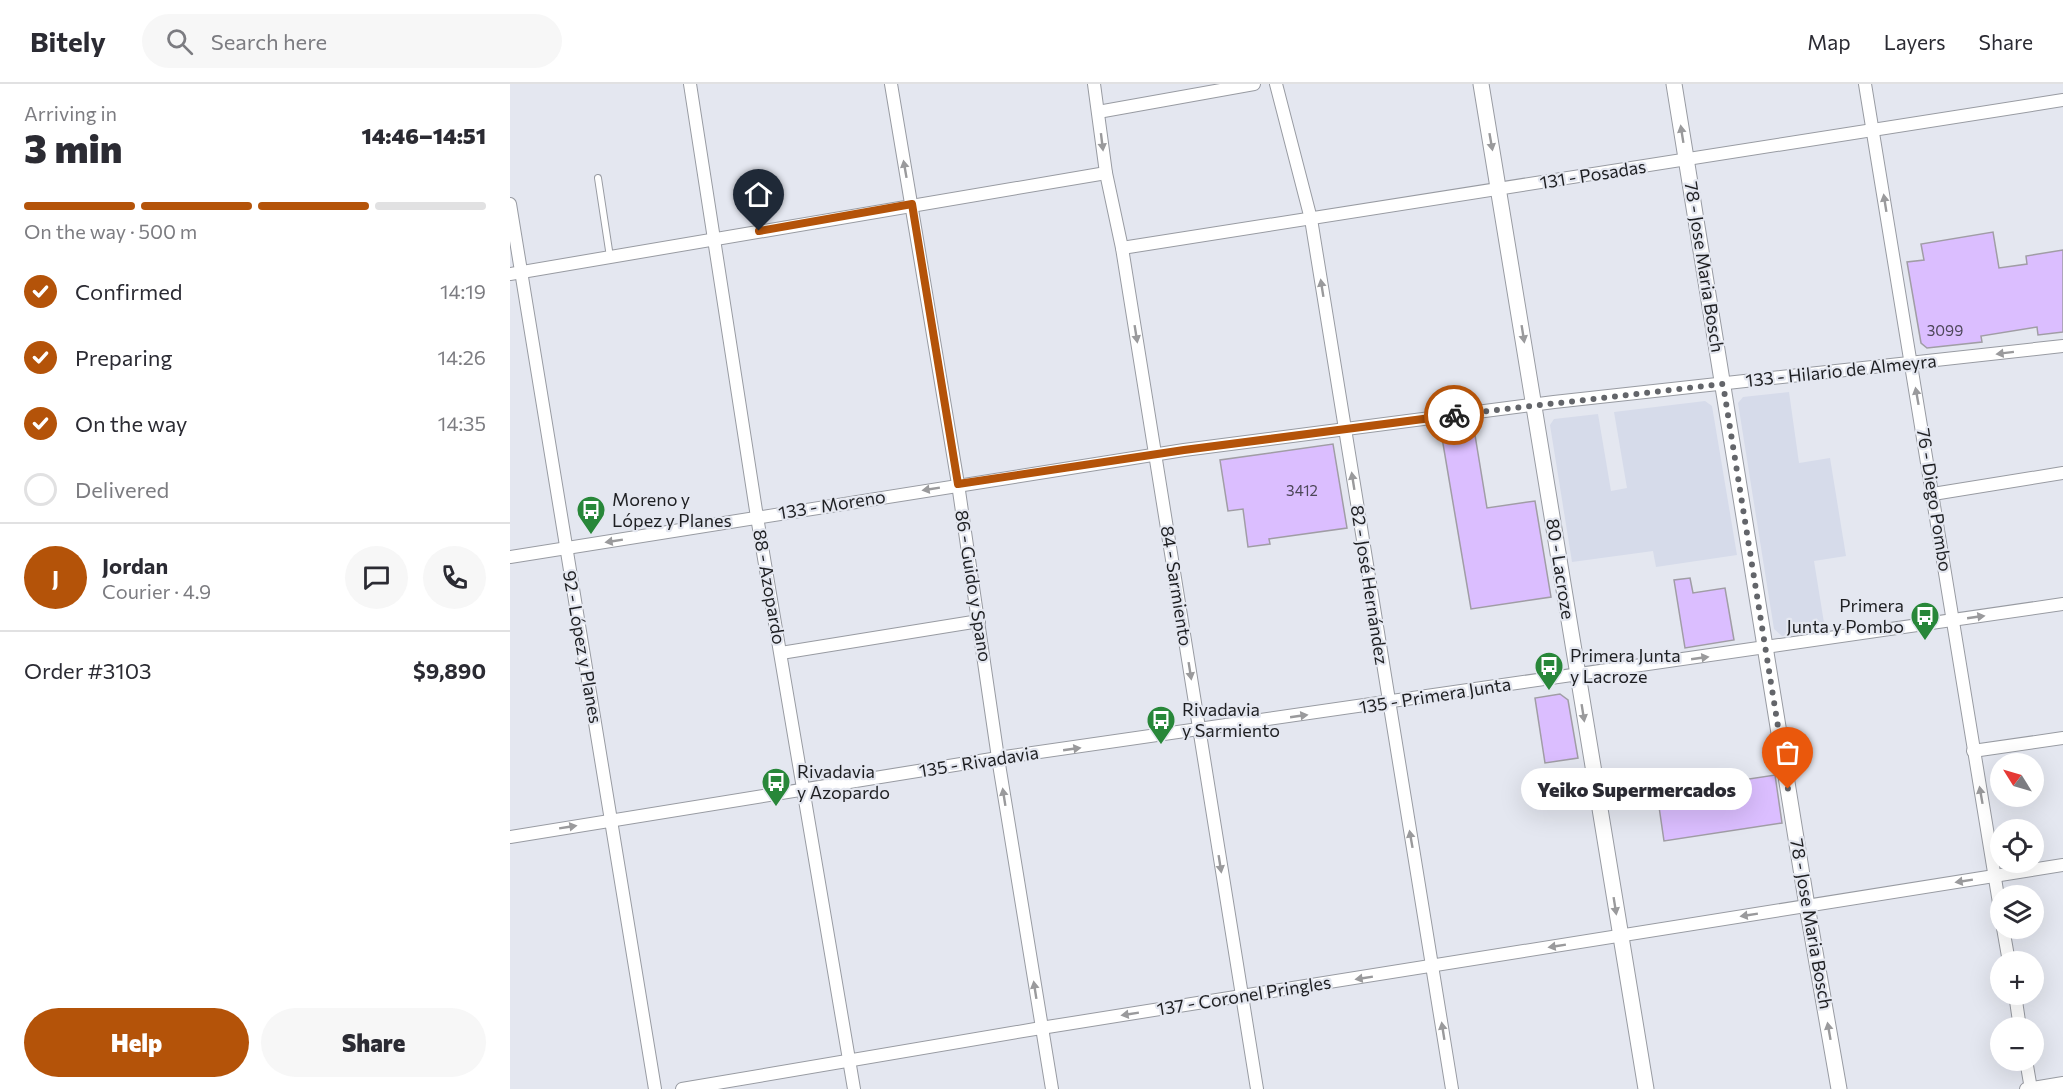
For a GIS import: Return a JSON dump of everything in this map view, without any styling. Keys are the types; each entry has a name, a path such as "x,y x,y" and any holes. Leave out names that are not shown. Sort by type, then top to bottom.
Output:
{"street":[{"name":"88 - Azopardo","path":"690,84 757,517 854,1089"},
{"name":"86 - Guido y Spano","path":"891,84 958,484 998,758 1052,1089"},
{"name":"84 - Sarmiento","path":"1094,84 1106,173 1122,248 1257,1089"},
{"path":"1098,112 1254,84"},
{"name":"82 - José Hernández","path":"1276,84 1311,219 1452,1089"},
{"name":"80 - Lacroze","path":"1481,84 1500,190 1576,675 1646,1089"},
{"name":"78 - Jose Maria Bosch","path":"1674,84 1807,906 1839,1089"},
{"name":"76 - Diego Pombo","path":"1865,84 1996,885"},
{"name":"131 - Posadas","path":"1122,248 2063,100"},
{"path":"515,273 912,204 1106,173"},
{"name":"92 - López y Planes","path":"510,204 515,273 612,820 655,1089"},
{"name":"133 - Hilario de Almeyra","path":"1155,454 1534,405 2063,346"},
{"name":"133 - Moreno","path":"510,557 1155,454"},
{"path":"1933,494 2063,473"},
{"name":"135 - Primera Junta","path":"1199,731 2063,604"},
{"path":"781,653 979,621"},
{"name":"135 - Rivadavia","path":"510,837 998,758 1199,731"},
{"path":"1973,752 2063,738"},
{"name":"137 - Coronel Pringles","path":"682,1089 1041,1028 2063,865"},
{"path":"2028,1071 2031,1089"},
{"path":"2026,1089 2063,1083"}],"lane":[{"path":"598,178 610,257"}],"shaded area":[{"path":"1789,392 1799,463 1830,458 1846,556 1814,561 1825,629 1782,636 1774,629 1738,403 1743,397"},
{"path":"1705,401 1712,406 1737,555 1656,567 1653,551 1572,562 1550,425 1554,419 1598,414 1611,491 1627,488 1614,412"}],"building":[{"path":"1993,232 1999,268 2027,264 2026,256 2063,250 2063,332 2038,335 2037,327 1981,336 1982,342 1927,348 1921,343 1907,262 1924,260 1921,244"},
{"path":"1474,429 1487,508 1535,501 1551,597 1471,609 1441,432"},
{"path":"1333,444 1347,528 1269,539 1270,544 1248,547 1243,509 1228,511 1220,460"},
{"path":"1690,578 1693,593 1725,588 1734,640 1685,648 1674,580"},
{"path":"1560,694 1568,700 1578,758 1545,763 1535,698"},
{"path":"1775,775 1782,823 1664,841 1657,793"}],"way so far":[{"path":"1454,415 1723,384 1788,789"}],"place":[{"name":"Moreno y López y Planes","path":"591,536"},
{"name":"Primera Junta y Pombo","path":"1925,642"},
{"name":"Primera Junta y Lacroze","path":"1549,692"},
{"name":"Rivadavia y Sarmiento","path":"1161,746"},
{"name":"Yeiko Supermercados","path":"1788,789"},
{"name":"Rivadavia y Azopardo","path":"776,808"}],"route":[{"path":"759,231 912,204 958,484 1184,450 1454,415"}]}
